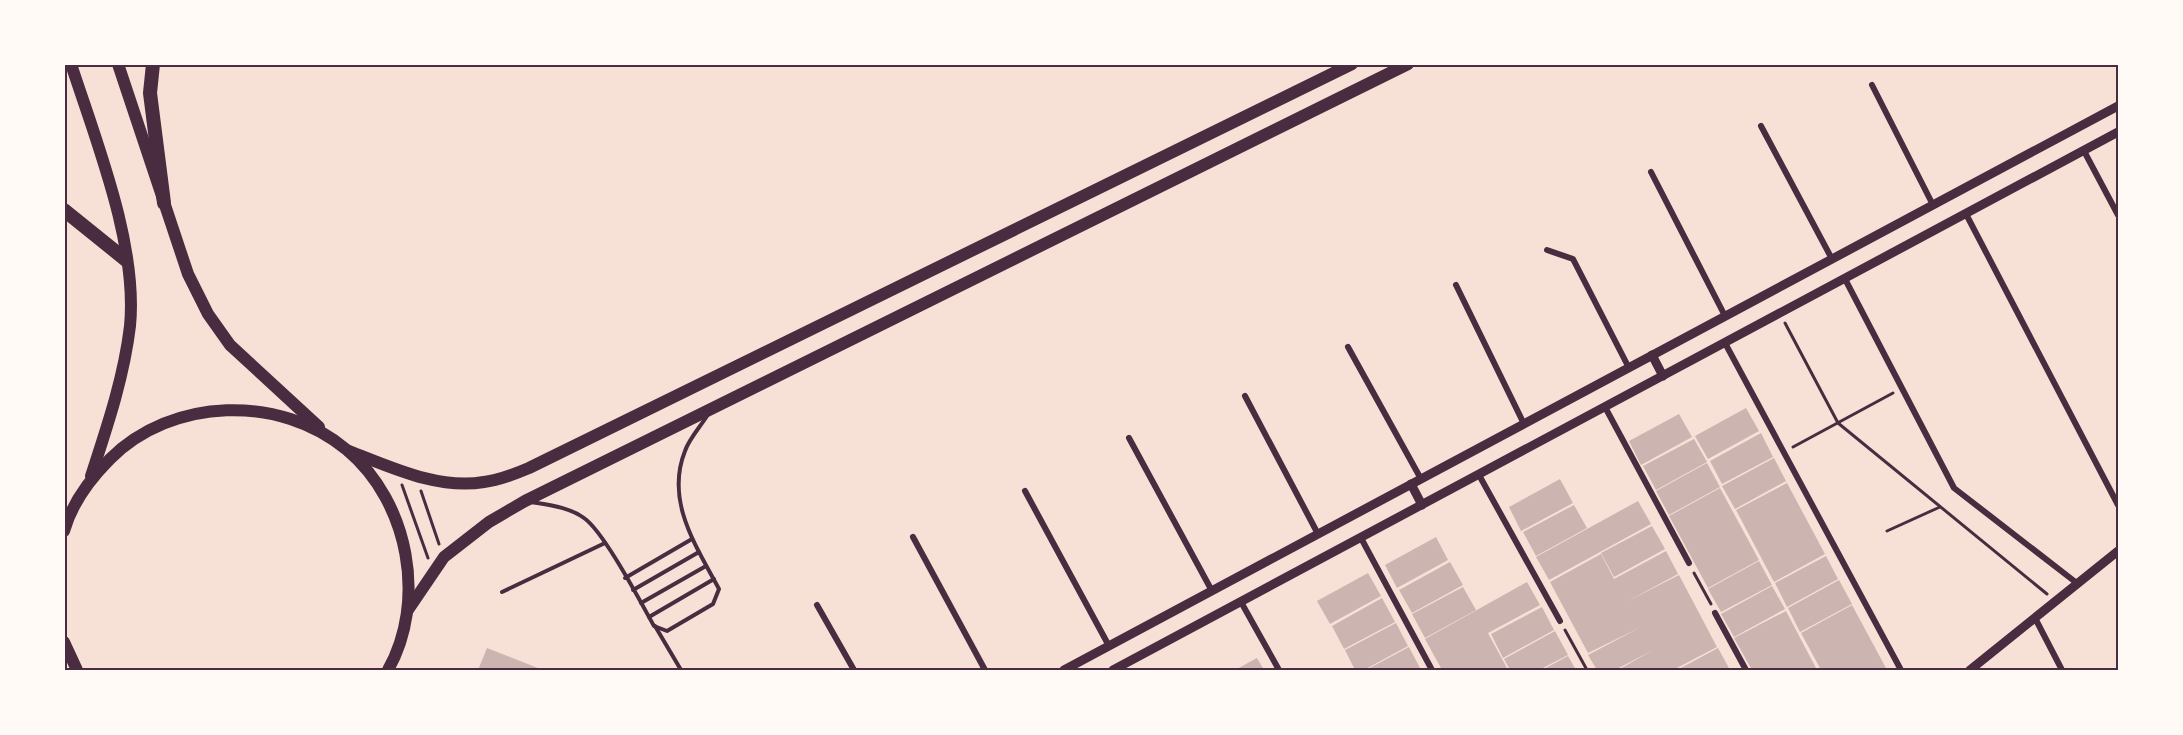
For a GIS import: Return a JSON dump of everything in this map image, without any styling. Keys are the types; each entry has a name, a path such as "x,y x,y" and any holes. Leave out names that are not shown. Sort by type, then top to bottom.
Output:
{"highway":[{"path":"153,64 150,93 164,203"},
{"path":"64,210 126,260"}],"main road":[{"path":"64,531 90,479 125,358 130,323 126,260 109,180 71,64"},
{"path":"118,64 188,274 208,314 230,345 333,440"},
{"path":"349,451 415,475 455,483 483,483 529,468 1352,64"},
{"path":"408,610 444,557 489,522 525,501 1408,64"},
{"path":"90,479 123,446 163,422 208,410 255,410 300,422 333,440 349,451 373,478 396,519 408,564 408,610 393,670"},
{"path":"64,642 77,670"},
{"path":"388,670 396,656"}],"street":[{"path":"1872,85 1933,205"},
{"path":"1064,670 2118,106"},
{"path":"1761,126 1832,259"},
{"path":"1119,669 2118,132"},
{"path":"2084,151 2118,215"},
{"path":"1651,172 1725,316"},
{"path":"1966,214 2118,505"},
{"path":"1546,250 1573,259 1629,368"},
{"path":"1845,279 1954,488 2078,584"},
{"path":"1456,285 1524,424"},
{"path":"1725,343 1901,670"},
{"path":"1348,347 1421,479"},
{"path":"1653,355 1663,376"},
{"path":"1245,396 1318,534"},
{"path":"1605,407 1689,563"},
{"path":"1129,438 1212,591"},
{"path":"1479,475 1560,621"},
{"path":"1411,484 1422,505"},
{"path":"1025,491 1109,646"},
{"path":"913,537 985,670"},
{"path":"1361,538 1432,670"},
{"path":"1970,670 2118,551"},
{"path":"1242,602 1279,670"},
{"path":"817,605 854,670"},
{"path":"1715,613 1746,670"},
{"path":"2035,618 2062,670"}],"lane":[{"path":"654,626 667,631 713,604 719,589 692,539 678,501 678,477 685,451 711,409"},
{"path":"525,501 564,508 584,517 605,543 681,670"},
{"path":"625,578 692,539"},
{"path":"502,592 605,543"},
{"path":"633,590 699,552"},
{"path":"641,603 706,566"},
{"path":"649,616 714,579"}],"path":[{"path":"1780,314 1838,423 2045,592 2054,603"},
{"path":"1784,452 1902,388"},
{"path":"397,469 433,573"},
{"path":"415,475 444,557"},
{"path":"1887,531 1941,507"},
{"path":"1689,563 1715,613"},
{"path":"1560,621 1587,670"}],"building":[{"path":"1746,408 1759,431 1708,459 1695,436"},
{"path":"1679,414 1692,437 1641,465 1629,441"},
{"path":"1761,433 1773,457 1722,484 1710,461"},
{"path":"1694,439 1707,462 1656,490 1643,466"},
{"path":"1774,458 1786,481 1735,509 1722,486"},
{"path":"1707,463 1720,487 1669,515 1656,491"},
{"path":"1560,479 1573,503 1521,531 1509,507"},
{"path":"1787,483 1825,554 1774,582 1736,510"},
{"path":"1720,488 1759,560 1708,588 1669,516"},
{"path":"1638,501 1651,524 1549,580 1536,557"},
{"path":"1574,505 1587,528 1536,556 1523,532"},
{"path":"1652,526 1665,549 1614,577 1601,553"},
{"path":"1436,537 1448,560 1397,588 1385,565"},
{"path":"1666,551 1678,574 1626,602 1679,575 1717,647 1673,670 1618,670 1653,650 1615,670 1597,670 1588,655 1641,627 1588,653 1550,582 1601,554 1614,579"},
{"path":"1826,556 1838,579 1787,607 1775,583"},
{"path":"1759,561 1772,585 1721,612 1708,589"},
{"path":"1450,562 1463,585 1412,613 1399,590"},
{"path":"1368,573 1381,596 1330,624 1317,601"},
{"path":"1839,580 1852,604 1800,632 1788,608"},
{"path":"1527,582 1540,605 1488,633 1508,670 1442,670 1425,639"},
{"path":"1772,586 1785,609 1734,637 1721,614"},
{"path":"1463,587 1476,610 1425,638 1412,614"},
{"path":"1382,598 1395,622 1344,649 1332,626"},
{"path":"1852,605 1887,670 1821,670 1801,633"},
{"path":"1542,607 1554,630 1503,658 1491,634"},
{"path":"1786,611 1817,670 1752,670 1734,638"},
{"path":"1396,623 1408,646 1364,670 1355,670 1345,650"},
{"path":"1555,631 1568,655 1539,670 1510,670 1504,659"},
{"path":"1409,647 1421,670 1366,670"},
{"path":"487,648 543,670 478,670"},
{"path":"1718,648 1730,670 1677,670"},
{"path":"1568,656 1576,670 1542,670"},
{"path":"1257,658 1264,670 1235,670"}]}
